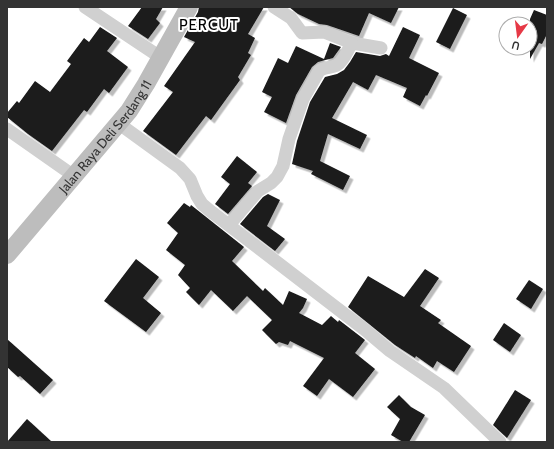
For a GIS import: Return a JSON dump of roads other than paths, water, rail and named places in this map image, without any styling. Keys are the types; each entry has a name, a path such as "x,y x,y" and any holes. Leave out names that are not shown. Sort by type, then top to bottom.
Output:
{"street":[{"path":"85,7 160,57"},
{"name":"Jalan Raya Deli Serdang 11","path":"7,255 129,111 188,7"},
{"path":"274,7 290,18 302,33 324,32 352,43 382,48"},
{"path":"229,225 258,191 271,183 277,177 283,166 289,139 303,99 318,71 322,68 337,65 341,62 352,43"},
{"path":"118,123 180,168 190,179 202,204 390,350 444,388 500,442"},
{"path":"7,129 74,176"}],"district":[{"name":"PERCUT","path":"209,25"}]}
